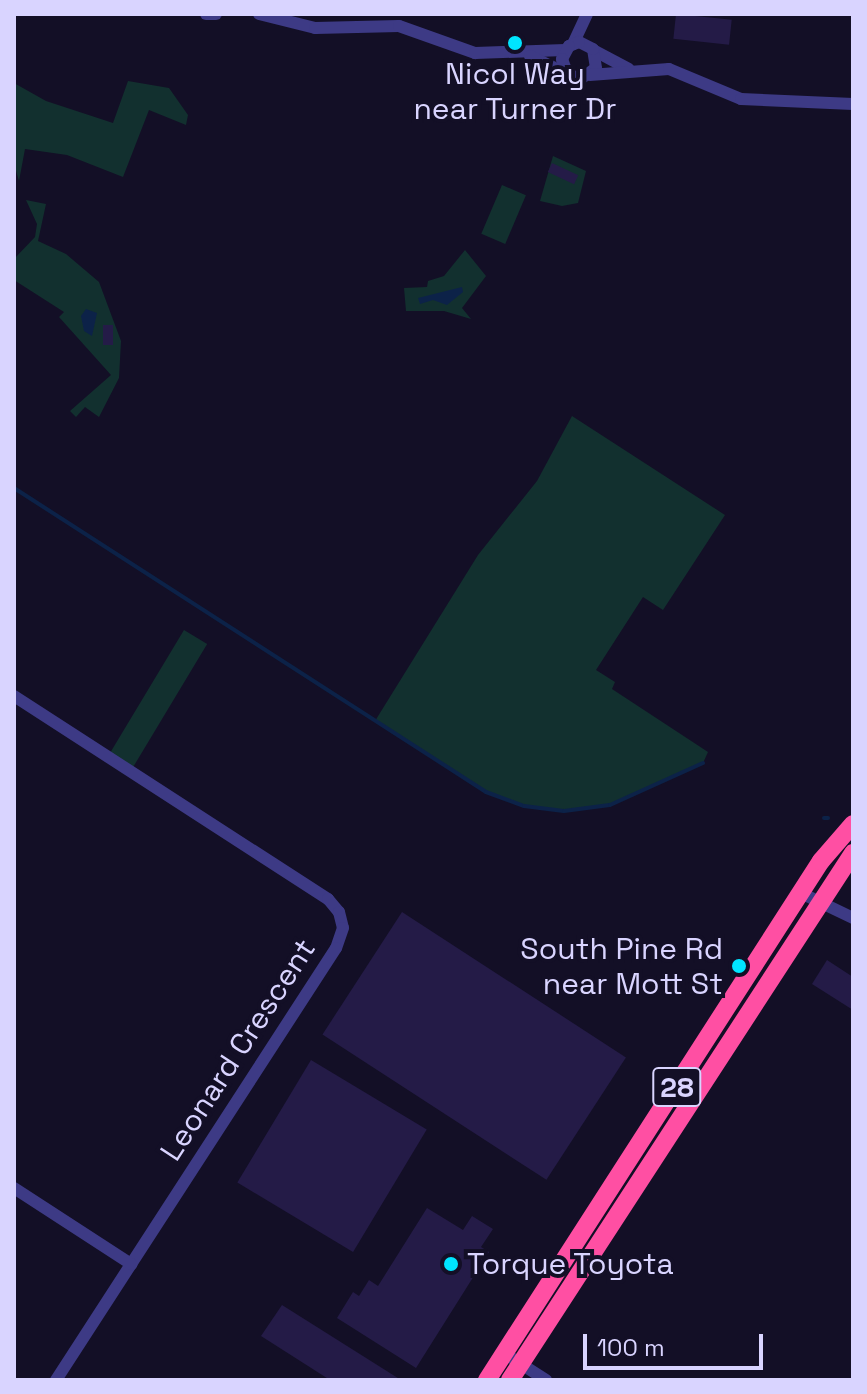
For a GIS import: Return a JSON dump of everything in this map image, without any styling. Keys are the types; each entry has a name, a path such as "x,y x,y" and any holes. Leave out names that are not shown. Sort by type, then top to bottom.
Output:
{"highway":[{"name":"28","path":"487,1380 801,893 853,824"},
{"name":"28","path":"510,1380 853,853"}],"street":[{"path":"206,14 216,14"},
{"path":"246,14 315,28 399,26 460,50 524,53 569,47 594,50 632,71"},
{"path":"567,73 562,64 586,17"},
{"path":"586,17 597,62 590,75"},
{"path":"524,53 576,78 632,71 681,71 752,101 853,104"},
{"name":"Leonard Crescent","path":"14,696 332,902 342,922 336,948 56,1380"},
{"path":"801,893 853,918"},
{"path":"14,1188 131,1264"},
{"path":"504,1353 546,1380"}],"green space":[{"path":"128,81 169,88 188,115 186,125 149,110 123,177 67,155 25,149 19,181 14,164 14,83 46,101 113,123"},
{"path":"553,156 586,171 578,203 562,206 540,201"},
{"path":"502,185 526,195 505,244 481,234"},
{"path":"26,200 46,204 38,241 66,254 99,282 121,341 119,378 99,417 85,407 76,417 70,411 111,375 59,317 64,312 14,280 14,259 35,237 37,224"},
{"path":"465,250 486,276 462,308 471,319 444,311 406,311 404,288 427,287 428,281 444,276"},
{"path":"572,416 725,515 663,610 643,597 596,670 615,682 612,689 708,752 703,763 610,805 564,811 524,806 486,792 375,721 478,555 537,481"},
{"path":"184,630 207,644 131,771 108,757"}],"water":[{"path":"462,287 463,292 447,305 433,300 420,304 418,298"},
{"path":"86,309 97,313 92,336 84,331 81,316"}],"building":[{"path":"676,14 732,20 729,45 673,39"},
{"path":"552,163 578,175 574,184 548,172"},
{"path":"103,325 113,325 113,345 103,345"},
{"path":"402,912 626,1057 546,1180 322,1034"},
{"path":"827,960 853,977 853,1010 812,984"},
{"path":"311,1060 427,1130 353,1252 237,1183"},
{"path":"427,1208 463,1230 472,1216 493,1229 481,1247 489,1252 416,1368 337,1318 353,1292 359,1296 369,1280 378,1286"},
{"path":"282,1305 401,1380 330,1380 261,1336"}],"waterway":[{"path":"14,488 486,792 524,806 564,811 610,805 703,763"}],"place":[{"name":"Nicol Way near Turner Dr","path":"515,43"},
{"name":"South Pine Rd near Mott St","path":"739,966"},
{"name":"Torque Toyota","path":"451,1264"}]}
